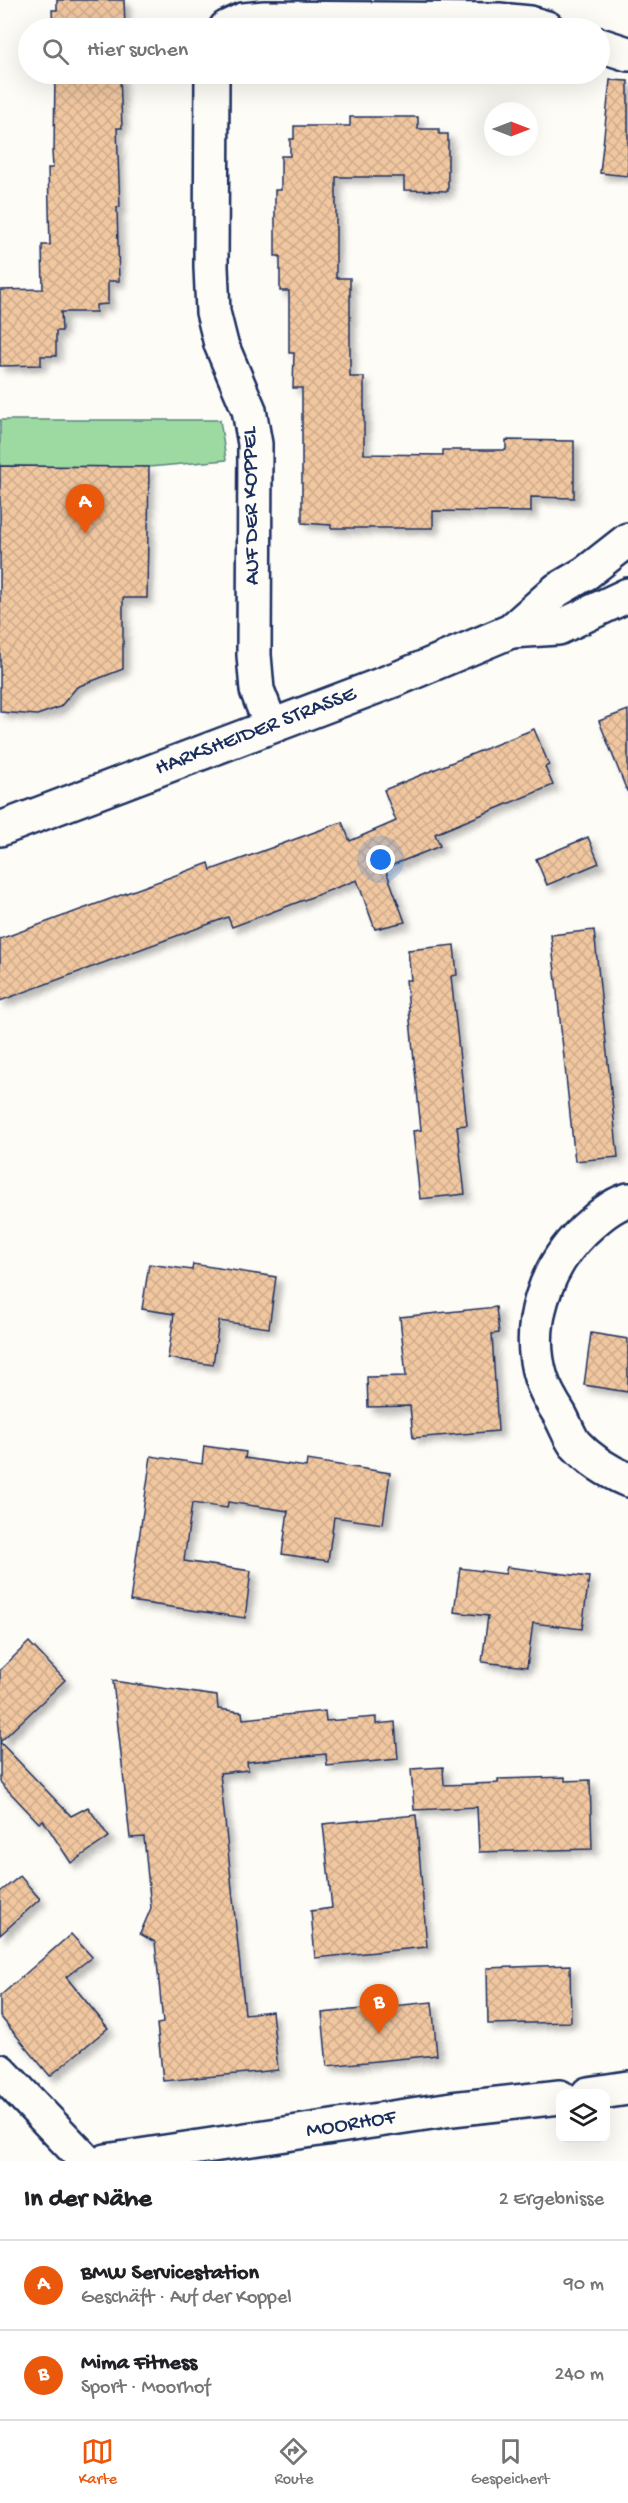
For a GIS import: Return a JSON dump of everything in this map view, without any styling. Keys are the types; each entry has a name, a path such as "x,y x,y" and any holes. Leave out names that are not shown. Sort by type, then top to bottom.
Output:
{"street":[{"path":"610,48 628,54"},
{"name":"AUF DER KOPPEL","path":"212,84 213,312 221,344 249,410 255,444 254,655 257,690 271,726"},
{"name":"HARKSHEIDER STRASSE","path":"0,829 399,678 511,631 557,590 586,573 628,540"},
{"name":"HARKSHEIDER STRASSE","path":"511,631 558,628 628,595"},
{"path":"628,1200 613,1206 566,1247 547,1284 534,1332 541,1378 575,1443 613,1474 628,1480"},
{"path":"0,2071 86,2161"},
{"path":"610,2091 628,2088"},
{"name":"MOORHOF","path":"106,2161 452,2109 556,2098"}],"green space":[{"path":"0,420 220,420 226,460 149,467 0,466"}],"building":[{"path":"57,0 124,0 125,18 52,18 52,10 57,10"},
{"path":"610,80 628,81 628,176 600,173"},
{"path":"55,84 120,84 122,128 117,128 120,207 117,207 119,281 108,281 108,304 96,305 96,312 61,312 62,331 56,331 56,356 41,356 41,365 0,366 0,290 43,289 42,245 50,245 48,168 53,168 52,151 54,151"},
{"path":"350,117 418,117 418,129 439,129 439,134 448,134 448,191 404,190 404,177 336,177 336,278 350,278 350,377 364,377 364,454 443,455 443,450 506,450 506,440 574,441 574,498 531,497 531,512 433,511 433,528 331,528 331,525 302,523 302,388 293,388 294,353 289,353 289,291 280,291 280,256 275,256 275,190 281,190 281,156 290,156 290,139 294,139 294,126 350,126"},
{"path":"0,466 149,467 147,598 123,598 123,669 77,687 60,707 37,715 0,712"},
{"path":"628,710 628,791 627,791 599,721"},
{"path":"534,729 549,765 545,767 553,785 435,834 440,846 385,868 405,922 375,929 357,880 232,927 228,917 0,1001 0,939 209,863 211,870 342,822 350,841 396,821 384,790"},
{"path":"588,837 599,863 547,885 536,859"},
{"path":"594,930 618,1157 575,1161 551,935"},
{"path":"454,945 457,975 451,976 467,1125 457,1126 465,1194 420,1199 413,1131 421,1130 406,980 411,980 408,950"},
{"path":"149,1264 192,1270 193,1264 276,1277 269,1328 219,1321 213,1365 168,1358 174,1314 142,1309"},
{"path":"496,1307 499,1333 492,1334 498,1431 413,1438 410,1406 368,1407 367,1377 406,1376 400,1317"},
{"path":"591,1333 628,1339 628,1392 584,1385"},
{"path":"204,1446 246,1452 245,1458 306,1467 307,1460 390,1473 383,1524 334,1517 328,1561 282,1554 288,1511 228,1502 227,1508 192,1503 184,1561 251,1571 245,1618 130,1601 151,1456 202,1464"},
{"path":"507,1567 589,1577 582,1629 533,1623 527,1667 482,1662 488,1616 454,1612 460,1568 505,1574"},
{"path":"29,1642 65,1680 0,1742 0,1670"},
{"path":"113,1681 217,1696 218,1709 242,1712 243,1719 325,1711 326,1721 376,1717 376,1724 395,1722 398,1759 327,1766 326,1754 247,1762 248,1770 220,1773 245,2014 272,2011 278,2070 163,2081 157,2024 163,2023 155,1942 140,1934 151,1908 144,1837 130,1838"},
{"path":"0,1742 71,1816 88,1807 109,1837 71,1863 43,1820 39,1823 0,1782"},
{"path":"443,1767 444,1785 498,1783 498,1779 565,1777 565,1781 590,1780 592,1849 479,1852 477,1807 414,1810 411,1769"},
{"path":"416,1815 427,1947 315,1958 311,1911 332,1908 323,1824"},
{"path":"20,1876 40,1899 0,1935 0,1892"},
{"path":"71,1934 92,1957 66,1977 108,2028 50,2076 0,2016 0,1996"},
{"path":"570,1965 571,2022 488,2024 487,1968"},
{"path":"432,2002 437,2055 327,2066 322,2013"}],"place":[{"name":"BMW Servicestation","path":"85,534"},
{"name":"Mima Fitness","path":"379,2034"}]}
